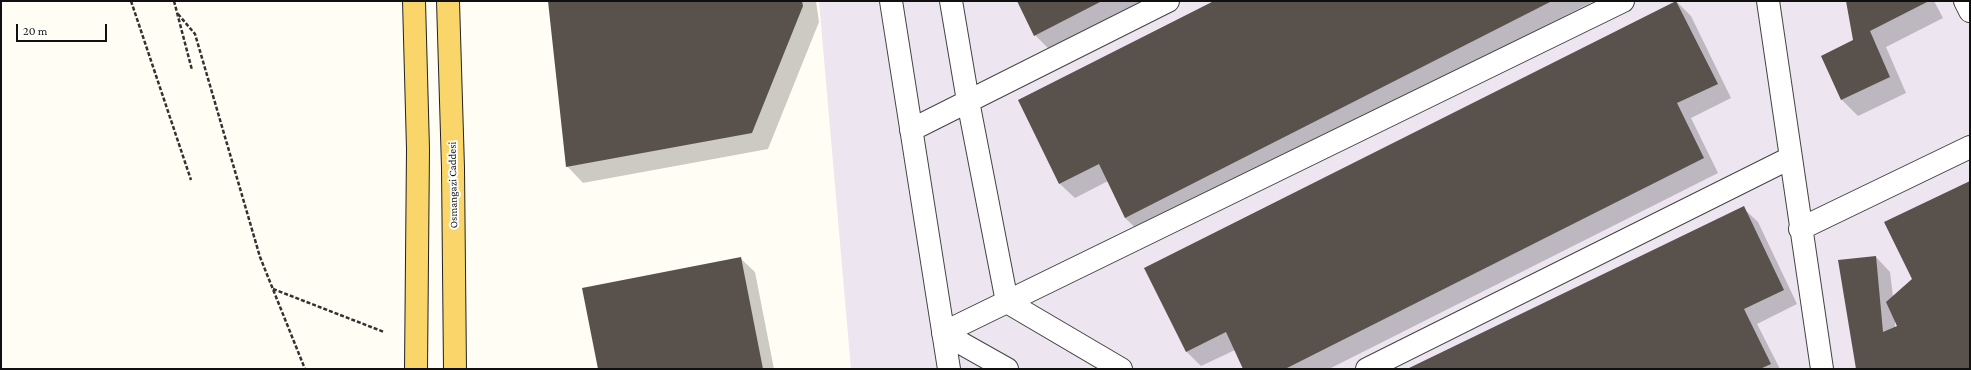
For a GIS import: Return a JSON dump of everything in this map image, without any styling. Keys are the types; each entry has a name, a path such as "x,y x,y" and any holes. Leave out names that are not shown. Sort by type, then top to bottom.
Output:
{"main road":[{"path":"414,1 418,149 416,369"},
{"name":"Osmangazi Caddesi","path":"448,1 453,168 456,369"}],"lane":[{"path":"891,1 949,369"},
{"path":"951,1 968,101 1008,302 1122,369"},
{"path":"911,130 1168,1"},
{"path":"943,333 1623,1"},
{"path":"1768,1 1800,229 1822,369"},
{"path":"1965,1 1970,11"},
{"path":"1800,229 1970,147"},
{"path":"1367,369 1790,158"},
{"path":"943,333 1006,369"}],"path":[{"path":"131,1 191,180"},
{"path":"174,1 192,70"},
{"path":"178,14 195,34 260,257 305,369"},
{"path":"273,289 384,332"}],"shaded area":[{"path":"819,1 1970,1 1970,369 851,369"}],"building":[{"path":"548,1 802,1 803,6 752,133 566,167"},
{"path":"1017,1 1102,1 1034,36"},
{"path":"1214,1 1552,1 1125,218 1099,164 1059,184 1018,100"},
{"path":"1676,1 1718,84 1677,103 1704,158 1285,369 1243,369 1226,332 1186,352 1144,268"},
{"path":"1846,1 1929,1 1870,31 1890,77 1841,100 1821,56 1853,40"},
{"path":"1970,181 1970,369 1856,369 1838,260 1876,256 1883,332 1897,326 1886,302 1912,279 1884,222"},
{"path":"1744,206 1784,290 1744,309 1771,364 1760,369 1407,369"},
{"path":"741,257 763,369 598,369 582,288"}]}
